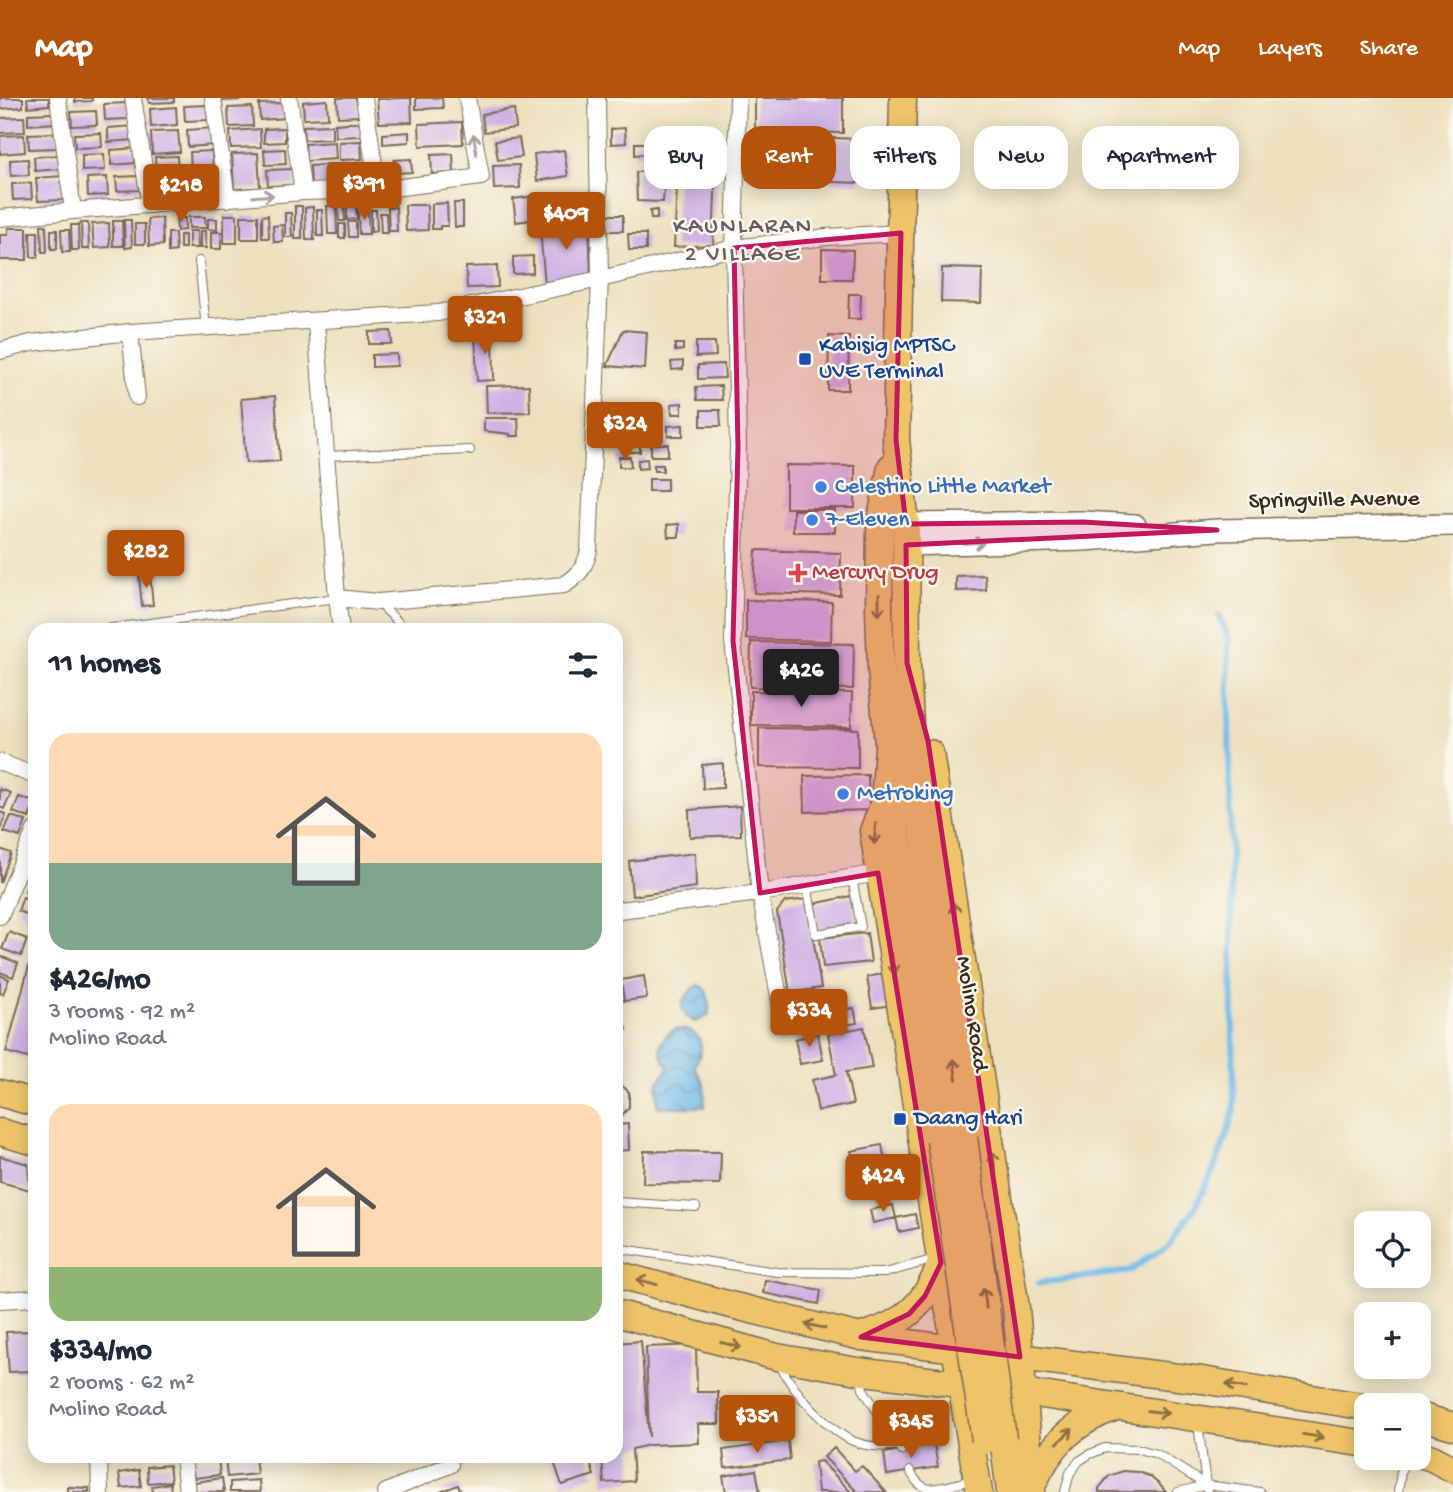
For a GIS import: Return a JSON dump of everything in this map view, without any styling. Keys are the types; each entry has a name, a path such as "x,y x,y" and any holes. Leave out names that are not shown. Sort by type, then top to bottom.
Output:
{"main road":[{"name":"Molino Road","path":"903,98 896,440 906,535 911,744 1025,1490"},
{"name":"Molino Road","path":"896,440 880,524 880,649 888,747 896,829 985,1440 983,1488"},
{"name":"Molino Road","path":"907,663 928,741 1015,1302 1022,1392 1025,1490"},
{"name":"Molino Road","path":"888,747 884,803 873,831 878,873 961,1384 983,1488"},
{"path":"0,1093 28,1102"},
{"path":"0,1132 28,1140"},
{"path":"861,1337 887,1328 909,1314 925,1296 941,1265"},
{"path":"623,1276 861,1337 1202,1380 1354,1405"},
{"path":"665,1326 677,1290"},
{"path":"623,1315 777,1357 859,1372 1022,1392 1354,1442"},
{"path":"1025,1490 1052,1449 1066,1434 1083,1421 1118,1406"},
{"path":"1431,1420 1453,1426"},
{"path":"1431,1458 1453,1469"}],"street":[{"path":"58,98 73,211"},
{"path":"133,98 150,205"},
{"path":"213,98 227,199"},
{"path":"289,98 303,192"},
{"path":"365,98 378,190"},
{"path":"1,214 73,211 303,192 378,190 481,177 467,98"},
{"path":"337,598 378,602 564,585 577,577 586,564 589,550 600,279 597,98"},
{"path":"738,98 734,248 738,447 733,641 760,893 785,1024"},
{"path":"0,351 31,344 130,332 438,313 734,248 826,237 901,233"},
{"path":"316,322 340,623"},
{"path":"130,332 137,397"},
{"name":"Springville Avenue","path":"906,535 1084,540 1217,530 1453,525"},
{"path":"0,762 28,773"},
{"path":"0,916 28,847"},
{"path":"623,910 760,893 878,873"},
{"path":"0,1300 28,1298"},
{"path":"99,1463 100,1492"},
{"path":"184,1463 187,1492"},
{"path":"386,1492 450,1465"}],"lane":[{"path":"199,261 206,328"},
{"path":"325,456 470,450"},
{"path":"150,623 337,598"},
{"path":"378,602 398,622"},
{"path":"807,885 816,934 861,927 852,877"},
{"path":"623,1203 696,1208"},
{"path":"623,1249 777,1272 885,1273 941,1265"},
{"path":"777,1357 797,1394 834,1431 868,1446 900,1447 863,1389 859,1372"},
{"path":"1197,1418 1206,1489"},
{"path":"1065,1492 1070,1473 1079,1461 1105,1448 1139,1449 1157,1454 1206,1489"},
{"path":"1398,1492 1401,1470"},
{"path":"910,1471 925,1488 983,1488"},
{"path":"1178,1492 1206,1489 1260,1492"}],"highlighted area":[{"path":"901,233 896,440 906,524 1083,522 1217,530 906,545 907,663 928,741 1020,1357 861,1337 909,1314 925,1296 941,1263 878,873 760,893 733,641 738,447 734,248"}],"water":[{"path":"699,985 707,993 709,1014 695,1022 685,1014 682,1002 693,988"},
{"path":"676,1029 691,1032 699,1040 700,1052 694,1066 704,1084 705,1107 658,1107 657,1085 669,1066 662,1056 661,1046 666,1036"}],"building":[{"path":"0,98 23,98 23,107 0,109"},
{"path":"27,98 49,98 49,105 28,107"},
{"path":"75,98 92,98 92,101 75,102"},
{"path":"148,98 174,98 174,102 149,103"},
{"path":"222,98 241,98 241,100 222,101"},
{"path":"337,98 358,98 359,116 338,117"},
{"path":"411,98 412,122 379,123 377,99"},
{"path":"416,98 442,98 443,108 416,109"},
{"path":"755,98 843,98 843,133 836,133 836,126 755,126"},
{"path":"327,100 328,118 304,119 303,102"},
{"path":"128,103 128,119 105,120 104,104"},
{"path":"285,103 286,118 260,120 259,104"},
{"path":"207,105 208,120 185,121 184,106"},
{"path":"176,107 177,125 151,127 150,109"},
{"path":"252,107 253,126 229,127 228,108"},
{"path":"514,109 516,128 484,132 482,114"},
{"path":"96,111 97,125 72,126 71,112"},
{"path":"54,113 55,123 28,125 28,114"},
{"path":"24,117 25,132 0,133 0,118"},
{"path":"361,122 362,136 336,137 335,124"},
{"path":"462,122 463,144 420,146 419,124"},
{"path":"332,125 332,139 304,140 303,126"},
{"path":"134,126 134,140 108,142 108,128"},
{"path":"213,128 214,145 188,147 187,130"},
{"path":"285,128 285,142 264,143 264,129"},
{"path":"625,128 626,143 611,144 611,129"},
{"path":"260,129 261,147 231,148 230,131"},
{"path":"178,131 180,152 152,154 151,132"},
{"path":"409,132 409,142 383,144 383,134"},
{"path":"57,133 57,148 29,149 28,134"},
{"path":"101,133 102,147 75,148 74,134"},
{"path":"24,135 25,152 0,154 0,136"},
{"path":"519,138 522,157 498,160 495,141"},
{"path":"836,138 850,139 850,183 836,182"},
{"path":"361,141 362,159 339,160 339,142"},
{"path":"335,142 336,159 306,161 305,144"},
{"path":"635,143 644,143 644,154 635,155"},
{"path":"136,148 136,163 111,165 111,150"},
{"path":"285,149 286,164 265,165 264,150"},
{"path":"564,150 568,176 537,181 534,154"},
{"path":"212,151 213,170 191,171 190,152"},
{"path":"258,153 260,188 234,189 232,154"},
{"path":"104,154 105,170 82,171 82,155"},
{"path":"453,154 454,173 432,174 431,155"},
{"path":"59,155 60,169 35,171 34,157"},
{"path":"177,156 178,173 156,174 155,157"},
{"path":"28,159 29,175 11,176 10,160"},
{"path":"411,159 412,172 395,173 394,160"},
{"path":"330,165 331,184 311,185 310,166"},
{"path":"356,165 357,182 335,183 334,166"},
{"path":"519,165 520,188 494,189 493,166"},
{"path":"294,169 295,185 268,186 267,170"},
{"path":"636,172 644,172 644,189 664,189 663,202 637,201"},
{"path":"213,174 214,190 193,191 192,175"},
{"path":"63,176 65,200 38,201 36,178"},
{"path":"138,176 139,190 117,191 116,177"},
{"path":"182,176 182,191 161,192 160,177"},
{"path":"107,177 108,195 88,196 87,178"},
{"path":"31,183 32,199 13,200 12,184"},
{"path":"677,189 715,189 713,245 674,247"},
{"path":"535,196 538,219 516,222 513,199"},
{"path":"447,203 448,226 432,229 432,204"},
{"path":"454,203 463,203 463,227 455,227"},
{"path":"338,204 344,204 345,221 339,221"},
{"path":"405,205 427,205 428,230 406,231"},
{"path":"295,206 302,206 302,239 295,239"},
{"path":"327,206 336,206 337,234 328,234"},
{"path":"356,206 357,219 347,220 347,207"},
{"path":"313,207 314,240 306,240 305,208"},
{"path":"396,207 397,231 389,231 388,208"},
{"path":"358,209 368,209 369,234 359,234"},
{"path":"317,210 322,210 323,236 317,236"},
{"path":"371,210 376,210 377,231 371,232"},
{"path":"657,210 657,219 651,219 650,211"},
{"path":"285,213 291,213 292,237 285,237"},
{"path":"380,213 386,213 387,233 381,233"},
{"path":"224,215 237,215 237,243 224,243"},
{"path":"268,215 269,238 262,238 262,216"},
{"path":"606,215 623,215 623,231 606,231"},
{"path":"241,216 258,216 258,239 241,239"},
{"path":"189,217 205,217 206,228 189,228"},
{"path":"162,218 163,245 149,246 148,219"},
{"path":"176,218 185,218 185,230 177,231"},
{"path":"208,219 217,219 217,230 208,229"},
{"path":"124,220 131,220 132,247 125,248"},
{"path":"113,221 122,221 123,246 113,246"},
{"path":"348,222 356,222 356,237 349,237"},
{"path":"589,222 591,275 545,284 540,230"},
{"path":"81,223 88,223 89,249 82,249"},
{"path":"109,223 110,247 94,248 92,224"},
{"path":"135,224 145,224 145,244 135,244"},
{"path":"339,224 345,224 345,238 339,238"},
{"path":"41,225 46,225 47,252 42,252"},
{"path":"71,225 78,225 79,250 72,250"},
{"path":"282,225 283,242 274,242 273,226"},
{"path":"8,228 27,228 27,260 0,260 0,235 8,235"},
{"path":"51,230 57,230 57,249 51,249"},
{"path":"61,230 69,230 70,252 62,252"},
{"path":"189,231 197,231 198,248 189,248"},
{"path":"200,231 205,231 206,248 200,248"},
{"path":"30,232 38,232 38,257 31,257"},
{"path":"211,232 221,232 221,249 211,249"},
{"path":"168,233 175,233 176,251 168,252"},
{"path":"628,234 646,234 646,250 629,250"},
{"path":"180,235 185,235 185,248 180,248"},
{"path":"822,249 853,250 852,279 822,279"},
{"path":"533,256 533,273 513,274 513,257"},
{"path":"497,266 498,287 467,288 466,267"},
{"path":"942,268 982,269 981,303 941,302"},
{"path":"849,294 861,294 860,319 848,319"},
{"path":"623,330 647,332 645,369 607,366"},
{"path":"391,331 392,344 369,344 369,332"},
{"path":"493,331 494,380 477,381 475,332"},
{"path":"829,336 849,337 848,390 828,390"},
{"path":"696,342 715,342 716,356 696,357"},
{"path":"675,344 683,344 683,350 675,351"},
{"path":"397,354 397,366 372,367 372,355"},
{"path":"683,361 683,369 672,370 671,362"},
{"path":"724,364 725,378 698,379 698,365"},
{"path":"529,385 530,412 487,413 486,386"},
{"path":"721,386 722,400 697,400 696,387"},
{"path":"275,396 280,461 246,463 241,399"},
{"path":"682,403 682,414 672,414 671,404"},
{"path":"701,410 720,410 721,426 701,426"},
{"path":"484,418 518,418 519,436 484,431"},
{"path":"683,425 683,436 668,436 668,426"},
{"path":"649,426 662,426 662,437 650,437"},
{"path":"640,443 640,452 622,452 621,444"},
{"path":"651,444 668,444 668,456 651,456"},
{"path":"619,457 630,457 631,467 619,467"},
{"path":"647,459 648,468 638,469 638,460"},
{"path":"654,465 663,465 663,471 654,471"},
{"name":"Celestino Little Market","path":"786,465 855,466 855,508 786,508"},
{"path":"649,479 667,479 667,491 649,491"},
{"path":"793,510 835,510 835,532 793,532"},
{"path":"679,524 679,537 668,537 667,525"},
{"name":"Mercury Drug","path":"756,550 841,553 840,595 754,593"},
{"path":"172,553 173,568 143,570 142,555"},
{"path":"150,575 153,605 142,606 139,576"},
{"path":"985,575 986,590 956,591 956,576"},
{"path":"746,600 832,602 831,641 746,639"},
{"path":"751,642 854,644 853,689 750,687"},
{"path":"751,691 852,693 851,727 751,725"},
{"path":"759,728 858,729 858,768 759,767"},
{"path":"723,763 723,788 703,789 702,765"},
{"path":"868,775 869,810 805,812 804,776"},
{"path":"0,789 11,793 4,809 0,807"},
{"path":"19,797 28,800 28,818 13,812"},
{"path":"740,806 741,835 690,837 689,810"},
{"path":"0,812 6,814 0,830"},
{"path":"11,816 26,821 20,837 4,832"},
{"path":"0,849 11,853 0,883"},
{"path":"695,853 696,887 632,896 629,861"},
{"path":"851,896 857,923 819,930 813,904"},
{"path":"23,897 28,899 28,915 18,911"},
{"path":"807,899 821,988 790,993 777,912 785,902"},
{"path":"9,932 27,939 21,956 2,949"},
{"path":"867,933 871,962 823,967 820,938"},
{"path":"0,956 18,963 13,977 0,972"},
{"path":"28,970 28,1058 6,1052"},
{"path":"887,973 892,1005 872,1008 867,977"},
{"path":"0,975 9,979 3,994 0,993"},
{"path":"644,976 647,998 624,1001 623,980"},
{"path":"854,1008 857,1023 836,1026 834,1011"},
{"path":"864,1027 872,1068 846,1072 853,1104 818,1111 812,1080 836,1075 828,1034"},
{"path":"818,1034 823,1060 800,1064 795,1039"},
{"path":"623,1087 629,1092 629,1107 623,1114"},
{"path":"623,1124 628,1124 629,1150 623,1150"},
{"path":"882,1145 887,1172 856,1178 851,1151"},
{"path":"644,1151 721,1152 720,1184 643,1183"},
{"path":"0,1156 28,1164 28,1189 0,1182"},
{"path":"905,1175 909,1192 877,1199 874,1181"},
{"path":"893,1205 896,1218 873,1223 870,1210"},
{"path":"915,1214 918,1228 899,1232 896,1218"},
{"path":"765,1280 821,1290 819,1304 763,1293"},
{"path":"28,1331 28,1371 9,1372 6,1332"},
{"path":"641,1341 649,1437 646,1347 696,1345 697,1392 718,1392 719,1424 698,1424 699,1443 649,1445 632,1449 634,1481 604,1483 603,1463 623,1463 623,1342"},
{"path":"788,1441 790,1460 725,1468 723,1450"},
{"path":"934,1444 938,1467 887,1475 884,1453"},
{"path":"834,1448 855,1471 862,1466 886,1492 857,1492 824,1457"},
{"path":"821,1461 851,1492 818,1492 815,1462"},
{"path":"191,1463 218,1463 220,1475 194,1478"},
{"path":"226,1463 256,1463 257,1474 227,1477"},
{"path":"554,1463 590,1463 594,1475 562,1485"},
{"path":"169,1465 171,1481 148,1483 147,1467"},
{"path":"139,1470 141,1486 121,1488 119,1473"},
{"path":"756,1470 760,1492 726,1492 723,1476"},
{"path":"1123,1471 1149,1476 1166,1492 1099,1492 1099,1488 1109,1476"},
{"path":"222,1478 224,1492 196,1492 195,1482"},
{"path":"259,1480 260,1492 230,1492 230,1482"},
{"path":"170,1483 171,1492 153,1492 152,1486"},
{"path":"458,1485 461,1492 440,1492"},
{"path":"68,1487 89,1488 89,1492 68,1492"}],"waterway":[{"path":"1039,1283 1130,1271 1170,1242 1195,1208 1227,1135 1234,1109 1228,638 1219,615"}],"place":[{"name":"Kabisig MPTSC UVE Terminal","path":"805,359"},
{"name":"Celestino Little Market","path":"821,487"},
{"name":"7-Eleven","path":"812,520"},
{"name":"Mercury Drug","path":"798,573"},
{"name":"Metroking","path":"843,794"},
{"name":"Daang Hari","path":"900,1119"}],"district":[{"name":"KAUNLARAN 2 VILLAGE","path":"743,241"}]}
